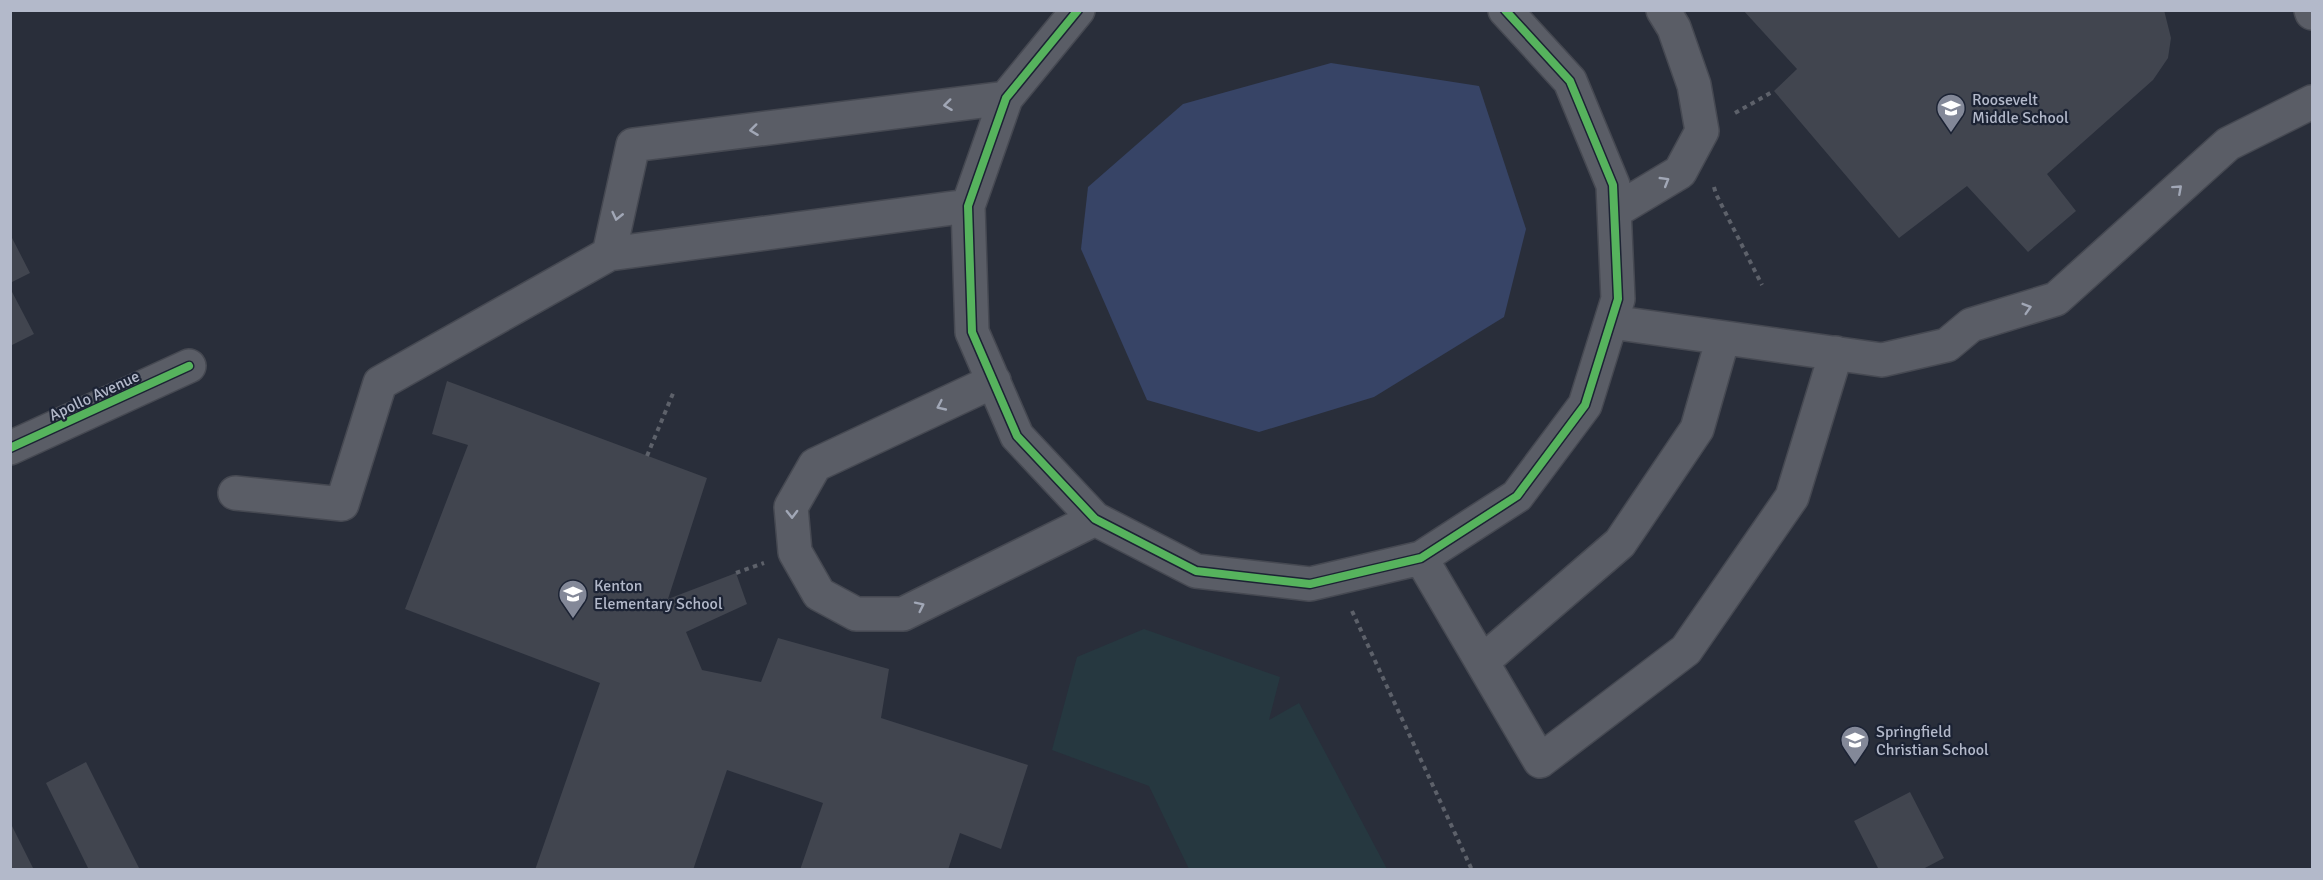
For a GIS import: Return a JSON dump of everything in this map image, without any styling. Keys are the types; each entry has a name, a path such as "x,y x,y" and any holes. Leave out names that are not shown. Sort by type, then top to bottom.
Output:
{"street":[{"path":"1078,10 1006,98 968,206 972,332 1017,436 1095,519 1196,571 1310,584 1421,558 1516,496 1585,405 1618,299 1613,185 1570,81 1505,10"},
{"path":"1615,211 1680,172 1702,131 1694,85 1674,28 1663,10"},
{"path":"609,254 633,145 1006,98"},
{"path":"1611,322 1882,360 1947,345 1971,325 2056,299 2228,144 2313,102"},
{"path":"235,493 342,504 381,383 609,254 968,206"},
{"path":"1482,662 1620,543 1697,429 1723,338"},
{"path":"1421,558 1540,761 1686,650 1792,497 1836,353"},
{"name":"Apollo Avenue","path":"10,448 189,366"},
{"path":"994,381 815,465 791,507 795,552 819,594 856,614 903,614 1095,519"}],"path":[{"path":"1702,131 1716,194 1762,285"},
{"path":"647,456 674,391"},
{"path":"1336,578 1472,870"}],"shaded area":[{"path":"1144,629 1280,677 1269,720 1299,703 1387,869 1189,869 1149,786 1052,750 1077,657"}],"water":[{"path":"1331,63 1479,86 1526,229 1504,317 1374,397 1259,432 1147,400 1081,249 1088,187 1183,104"}],"building":[{"name":"Roosevelt Middle School","path":"1743,10 2164,10 2171,38 2168,58 2153,80 2047,174 2076,211 2028,252 1967,186 1899,238 1774,91 1797,69"},
{"path":"10,234 30,273 10,283"},
{"path":"10,288 34,334 10,346"},
{"name":"Kenton Elementary School","path":"447,381 707,478 668,599 736,573 747,604 686,632 702,670 761,682 778,638 889,669 881,718 1028,765 1001,849 960,833 948,870 800,870 823,803 727,770 693,870 535,870 600,683 405,609 468,445 432,434"},
{"path":"86,762 140,870 89,870 46,783"},
{"path":"1910,792 1944,858 1921,870 1879,870 1854,821"},
{"path":"10,822 34,870 10,870"}],"cycle path":[{"path":"1078,10 1006,98 968,206 972,332 1017,436 1095,519 1196,571 1310,584 1421,558 1517,496 1585,405 1618,299 1613,185 1570,81 1505,10"},
{"path":"10,448 189,366"}],"place":[{"name":"Roosevelt Middle School","path":"1951,134"},
{"name":"Kenton Elementary School","path":"573,620"},
{"name":"Springfield Christian School","path":"1855,766"}]}
